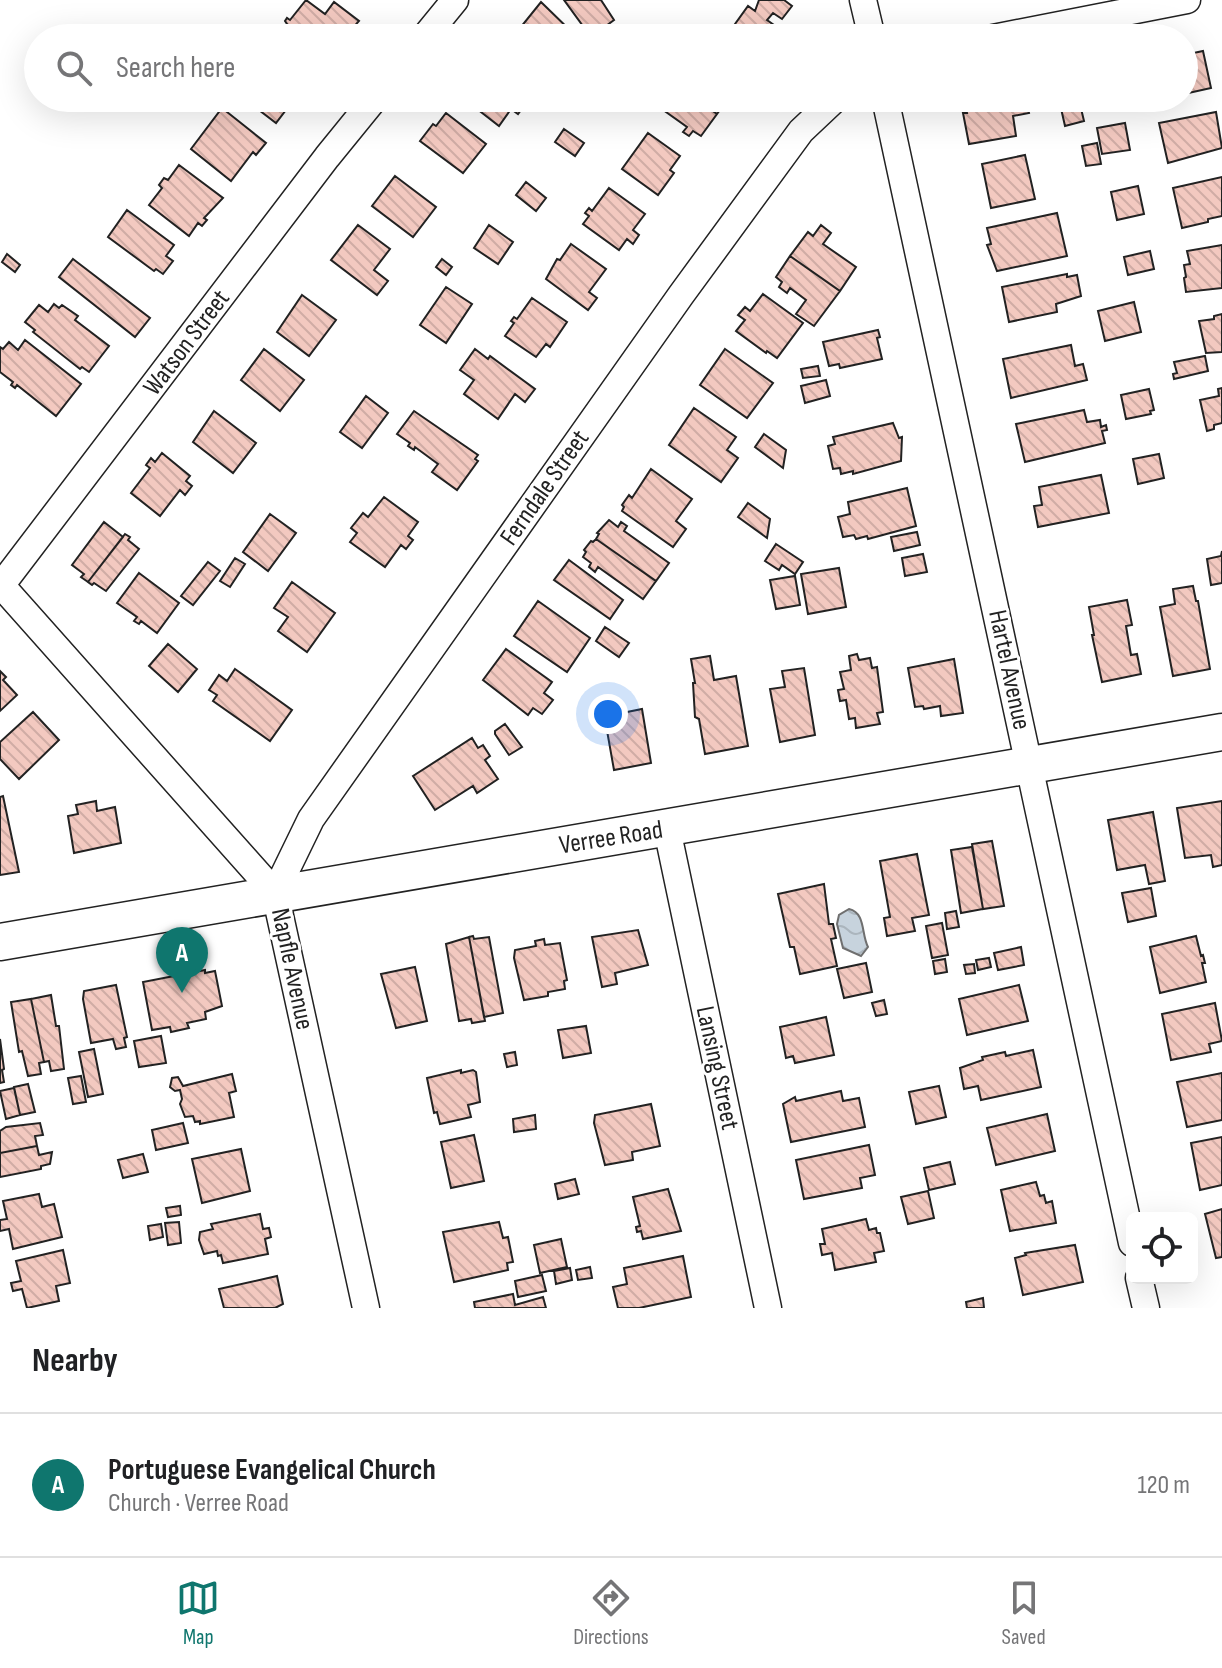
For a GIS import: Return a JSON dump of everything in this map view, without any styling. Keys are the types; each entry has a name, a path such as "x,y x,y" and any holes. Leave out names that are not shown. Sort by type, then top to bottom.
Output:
{"main road":[{"name":"Verree Road","path":"0,942 1222,732"}],"street":[{"path":"435,24 455,0"},
{"path":"863,0 869,24"},
{"path":"1064,24 1187,0"},
{"name":"Watson Street","path":"1,586 364,112"},
{"name":"Ferndale Street","path":"275,893 311,819 773,169 801,131 821,112"},
{"name":"Hartel Avenue","path":"888,112 1126,1215"},
{"name":"Napfle Avenue","path":"1,586 275,893 366,1308"},
{"name":"Lansing Street","path":"667,829 768,1308"},
{"path":"1140,1284 1146,1308"}],"water":[{"path":"849,909 861,919 868,947 861,956 843,948 837,924 839,915"}],"building":[{"path":"306,0 325,14 334,2 359,21 356,24 287,24 285,21 287,18 290,20"},
{"path":"564,0 601,0 614,20 609,24 582,24"},
{"path":"759,0 784,0 792,6 782,19 773,13 767,20 773,24 735,24 748,6 755,11"},
{"path":"541,2 564,24 523,24"},
{"path":"1203,51 1211,88 1198,91 1198,52"},
{"path":"219,112 227,112 266,143 256,155 253,152 231,181 191,149"},
{"path":"261,112 284,112 276,123"},
{"path":"481,112 509,112 499,126"},
{"path":"666,112 717,114 701,136 693,131 689,136 683,132 687,127"},
{"path":"1062,112 1082,112 1084,121 1065,126"},
{"path":"1216,112 1222,148 1168,163 1159,123"},
{"path":"446,113 486,144 463,173 420,141"},
{"path":"963,113 1029,113 1013,116 1016,136 969,144"},
{"path":"1125,123 1130,150 1102,154 1097,128"},
{"path":"564,129 584,143 575,156 555,142"},
{"path":"648,133 680,156 670,170 674,173 658,195 622,169"},
{"path":"1097,143 1101,164 1086,166 1082,146"},
{"path":"1025,155 1035,199 991,208 982,164"},
{"path":"179,165 223,198 204,218 207,220 202,226 198,223 189,236 149,205 162,188 159,185 164,178 168,180"},
{"path":"395,176 436,207 413,237 372,206"},
{"path":"1222,177 1222,216 1182,228 1173,188"},
{"path":"526,182 546,198 536,211 516,195"},
{"path":"1138,186 1144,214 1117,220 1111,192"},
{"path":"609,188 645,214 633,230 639,235 633,244 627,239 619,250 583,224 589,216 585,213 589,208 592,211"},
{"path":"127,210 174,245 166,256 173,261 163,274 156,269 154,271 108,237"},
{"path":"1057,213 1067,256 997,271 987,245 991,244 987,228"},
{"path":"358,225 390,249 374,270 388,281 377,295 331,260"},
{"path":"489,225 513,242 498,264 474,248"},
{"path":"821,225 831,233 823,244 856,267 840,291 790,256 808,232 813,236"},
{"path":"571,244 606,269 589,292 597,298 588,310 546,279 557,259 560,260"},
{"path":"1222,245 1222,288 1186,292 1184,265 1190,264 1187,251"},
{"path":"1150,251 1154,269 1128,275 1124,257"},
{"path":"7,254 20,265 15,272 2,262"},
{"path":"790,256 840,291 814,326 796,314 806,300 790,288 787,293 779,287 782,282 776,277"},
{"path":"73,259 150,318 135,337 59,277"},
{"path":"442,259 452,267 446,275 436,267"},
{"path":"1067,274 1067,277 1077,275 1081,296 1056,304 1057,312 1009,322 1002,287"},
{"path":"446,287 472,304 446,343 420,325"},
{"path":"763,294 803,323 777,358 736,331 745,320 738,315 745,307 750,311"},
{"path":"302,295 336,320 309,356 277,332"},
{"path":"532,298 567,322 550,347 546,344 536,357 505,336 514,323 511,321 514,317 517,319"},
{"path":"1134,302 1141,332 1105,341 1098,311"},
{"path":"54,304 59,308 62,305 78,316 75,320 109,346 89,372 82,367 80,369 33,332 35,330 25,322 39,305 48,312"},
{"path":"1222,314 1222,352 1206,353 1199,321 1214,319 1214,316"},
{"path":"878,330 882,359 840,368 839,364 829,366 823,342"},
{"path":"25,340 81,384 56,416 17,385 15,388 11,385 13,382 0,372 0,347 3,349 9,342 18,350"},
{"path":"1071,345 1075,366 1083,364 1087,380 1011,398 1003,359"},
{"path":"264,349 304,380 280,411 241,380"},
{"path":"475,349 488,359 490,356 535,389 525,402 515,394 498,419 464,394 474,380 460,370"},
{"path":"725,349 773,383 747,418 700,385"},
{"path":"1205,356 1208,371 1174,379 1173,374 1177,373 1174,362"},
{"path":"818,366 820,376 803,378 801,369"},
{"path":"826,380 830,396 805,403 801,386"},
{"path":"1222,388 1222,423 1207,431 1200,400 1219,396 1218,389"},
{"path":"1149,389 1154,410 1150,411 1151,414 1126,419 1121,395"},
{"path":"366,396 388,413 362,448 340,432"},
{"path":"694,408 736,437 727,450 738,458 721,482 669,445"},
{"path":"1084,410 1087,422 1100,420 1101,427 1106,425 1107,430 1102,431 1105,443 1025,462 1016,424"},
{"path":"214,411 256,443 233,473 193,442"},
{"path":"414,411 478,455 475,459 478,461 457,490 432,472 438,464 415,447 414,450 408,446 410,443 397,434"},
{"path":"893,423 899,438 902,437 901,461 853,474 853,471 841,474 840,468 833,469 828,446 835,444 833,437"},
{"path":"764,434 786,450 783,468 755,447"},
{"path":"162,453 190,476 186,481 192,486 185,495 180,490 160,516 131,493 150,468 146,465 151,458 155,462"},
{"path":"1159,454 1164,478 1138,484 1133,459"},
{"path":"651,469 692,499 676,521 686,529 673,547 622,511 622,505 629,495 632,498"},
{"path":"1101,475 1109,513 1038,527 1034,506 1042,505 1039,487"},
{"path":"907,488 916,526 868,539 867,536 856,539 854,535 843,537 838,517 850,514 848,502"},
{"path":"384,497 418,522 408,536 413,540 406,549 401,545 385,567 350,542 357,533 351,528 363,513 368,517"},
{"path":"748,503 770,519 767,538 738,517"},
{"path":"270,514 296,533 268,571 243,552"},
{"path":"609,520 618,527 621,522 627,526 624,531 669,563 656,581 596,539 597,533"},
{"path":"104,522 123,537 88,582 81,577 84,574 72,565"},
{"path":"917,532 920,545 894,551 891,537"},
{"path":"125,534 139,549 106,591 94,583 92,585 88,582"},
{"path":"596,539 656,581 643,599 598,567 595,572 589,567 591,563 583,557 584,550"},
{"path":"776,544 803,562 795,574 782,565 779,570 765,561"},
{"path":"1222,551 1222,583 1211,585 1207,559 1221,556"},
{"path":"923,554 927,572 905,576 902,558"},
{"path":"235,558 245,564 230,587 220,581"},
{"path":"569,560 623,600 610,619 554,580"},
{"path":"208,562 220,571 193,605 181,596"},
{"path":"839,568 846,607 808,614 801,574"},
{"path":"139,573 179,603 157,633 141,621 139,624 134,621 137,617 117,603"},
{"path":"795,576 800,605 776,609 770,580"},
{"path":"292,582 335,613 307,652 278,631 288,617 274,608"},
{"path":"1193,586 1210,669 1173,676 1160,607 1175,604 1173,589"},
{"path":"1127,600 1132,625 1126,626 1131,655 1137,654 1141,674 1102,682 1089,607"},
{"path":"538,601 590,638 567,672 514,636"},
{"path":"605,627 629,643 619,657 596,641"},
{"path":"168,644 197,669 178,692 149,666"},
{"path":"506,649 552,682 544,693 553,700 542,714 533,708 528,715 483,680"},
{"path":"857,654 859,660 870,658 872,668 877,667 883,712 877,713 880,724 856,728 855,718 849,719 846,700 840,701 838,690 844,689 840,672 851,670 849,656"},
{"path":"710,656 714,680 736,676 748,746 705,754 699,719 695,717 691,659"},
{"path":"954,659 963,713 941,716 940,706 915,707 908,668"},
{"path":"804,668 815,735 780,742 770,689 785,687 782,671"},
{"path":"235,669 292,710 270,741 213,701 217,695 209,690 219,675 227,681"},
{"path":"0,671 6,677 3,680 17,695 0,711"},
{"path":"621,705 622,713 642,709 651,763 614,770 603,708"},
{"path":"33,712 59,740 19,779 0,759 0,742"},
{"path":"505,724 522,747 509,755 495,734"},
{"path":"472,738 478,748 483,745 490,756 485,760 498,779 477,793 473,786 435,810 413,776"},
{"path":"3,796 19,872 0,875 0,797"},
{"path":"96,801 97,811 115,807 121,843 74,853 68,816 78,814 76,805"},
{"path":"1222,801 1222,865 1213,867 1211,855 1185,858 1177,808"},
{"path":"1153,812 1165,881 1149,884 1145,865 1117,870 1108,820"},
{"path":"992,841 1004,906 983,909 972,844"},
{"path":"972,847 983,909 961,913 951,850"},
{"path":"917,854 929,915 912,918 915,931 887,936 884,918 890,917 880,861"},
{"path":"824,884 829,924 833,924 836,938 831,939 837,966 800,974 794,947 790,947 778,894"},
{"path":"1151,888 1156,916 1128,922 1122,893"},
{"path":"956,911 959,927 947,929 945,913"},
{"path":"942,923 948,955 932,958 926,926"},
{"path":"638,930 648,965 615,973 617,984 602,987 592,937"},
{"path":"473,936 474,939 489,937 503,1013 484,1017 469,937"},
{"path":"1196,936 1205,963 1202,963 1206,982 1160,993 1150,947"},
{"path":"469,937 485,1021 472,1023 471,1019 459,1021 446,944"},
{"path":"544,939 545,945 560,943 567,980 564,981 565,989 524,1000 514,958 515,950 536,946 535,941"},
{"path":"1021,947 1024,965 998,970 994,953"},
{"path":"989,958 991,967 978,970 976,960"},
{"path":"945,959 947,972 935,974 933,961"},
{"path":"866,963 872,992 844,998 837,969"},
{"path":"974,964 975,973 966,974 964,965"},
{"path":"415,967 427,1021 396,1028 381,974"},
{"path":"205,970 205,973 215,971 222,1006 205,1012 206,1019 187,1023 189,1028 171,1032 170,1027 152,1030 143,982"},
{"path":"116,985 127,1037 124,1038 126,1047 116,1049 113,1039 91,1043 83,999 84,991"},
{"path":"1019,985 1028,1021 967,1035 959,999"},
{"path":"51,995 56,1026 59,1026 64,1069 51,1071 49,1061 44,1062 31,999"},
{"path":"31,999 44,1062 39,1063 41,1074 28,1076 22,1051 19,1052 11,1002"},
{"path":"884,1000 887,1014 876,1016 872,1003"},
{"path":"1215,1003 1222,1041 1209,1044 1211,1052 1171,1060 1162,1014"},
{"path":"826,1017 834,1055 795,1063 793,1056 786,1058 780,1027"},
{"path":"586,1026 591,1053 563,1058 558,1030"},
{"path":"161,1036 166,1063 139,1067 134,1041"},
{"path":"0,1039 4,1082 0,1083"},
{"path":"94,1049 103,1094 88,1097 79,1052"},
{"path":"1033,1050 1041,1087 981,1100 978,1086 964,1089 960,1068 983,1060 982,1057"},
{"path":"515,1052 517,1065 507,1067 504,1054"},
{"path":"461,1070 461,1073 476,1072 480,1102 468,1105 471,1117 440,1124 437,1112 434,1113 427,1078"},
{"path":"1222,1073 1222,1120 1187,1127 1177,1082"},
{"path":"232,1074 236,1091 229,1093 234,1117 200,1124 200,1121 195,1122 193,1116 185,1117 180,1104 180,1090 170,1087 172,1078 178,1077 183,1086"},
{"path":"81,1076 86,1102 73,1104 68,1078"},
{"path":"28,1084 35,1112 20,1115 14,1087"},
{"path":"939,1086 946,1117 916,1124 909,1092"},
{"path":"14,1088 20,1115 6,1119 0,1091"},
{"path":"841,1091 843,1101 859,1098 865,1127 791,1142 783,1104 795,1097 796,1101"},
{"path":"651,1104 660,1146 632,1152 633,1160 605,1165 594,1123 595,1115"},
{"path":"1047,1114 1055,1151 996,1165 987,1128"},
{"path":"535,1115 536,1129 514,1132 513,1119"},
{"path":"40,1123 43,1135 35,1136 37,1146 0,1153 0,1131 6,1127"},
{"path":"183,1123 188,1143 156,1150 152,1130"},
{"path":"474,1135 484,1181 451,1188 441,1142"},
{"path":"1222,1137 1222,1185 1200,1190 1191,1143"},
{"path":"869,1145 875,1175 860,1178 862,1188 804,1199 796,1160"},
{"path":"37,1146 39,1155 52,1152 50,1164 41,1166 41,1169 0,1177 0,1153"},
{"path":"241,1149 250,1191 202,1203 192,1159"},
{"path":"143,1154 148,1172 123,1178 118,1160"},
{"path":"950,1162 955,1184 929,1190 924,1168"},
{"path":"575,1179 579,1194 558,1199 555,1184"},
{"path":"1036,1182 1040,1196 1044,1195 1046,1203 1052,1201 1056,1223 1010,1231 1001,1190"},
{"path":"668,1189 681,1231 643,1239 641,1231 637,1232 636,1227 640,1226 633,1197"},
{"path":"928,1191 934,1218 908,1224 901,1197"},
{"path":"39,1194 42,1207 54,1204 62,1237 13,1249 9,1229 0,1231 0,1220 7,1219 3,1201"},
{"path":"180,1206 181,1215 168,1217 166,1208"},
{"path":"1222,1209 1222,1257 1216,1258 1205,1214"},
{"path":"260,1214 263,1229 269,1228 271,1237 265,1239 268,1254 223,1263 217,1251 204,1254 199,1240 200,1232 213,1229 211,1224"},
{"path":"866,1219 869,1230 876,1228 880,1233 884,1251 874,1253 876,1262 835,1270 832,1253 822,1255 820,1244 825,1244 822,1229"},
{"path":"179,1222 181,1243 168,1245 165,1223"},
{"path":"499,1222 503,1238 508,1237 513,1262 507,1263 508,1270 454,1282 443,1232"},
{"path":"161,1224 163,1237 150,1240 148,1226"},
{"path":"561,1239 567,1267 540,1273 534,1245"},
{"path":"1075,1245 1083,1282 1023,1295 1015,1258 1025,1253"},
{"path":"63,1250 70,1283 56,1286 59,1301 27,1308 22,1289 13,1291 11,1283 21,1281 16,1261"},
{"path":"683,1256 691,1297 639,1308 618,1308 613,1287 627,1284 624,1268"},
{"path":"590,1267 592,1278 578,1280 576,1270"},
{"path":"570,1268 572,1280 556,1284 554,1271"},
{"path":"542,1275 546,1291 518,1297 515,1281"},
{"path":"277,1276 283,1304 275,1308 224,1308 219,1289"},
{"path":"513,1294 515,1305 543,1297 546,1308 475,1308 474,1302"},
{"path":"983,1298 984,1308 967,1308 966,1302"}],"place":[{"name":"Portuguese Evangelical Church","path":"182,993"}]}
